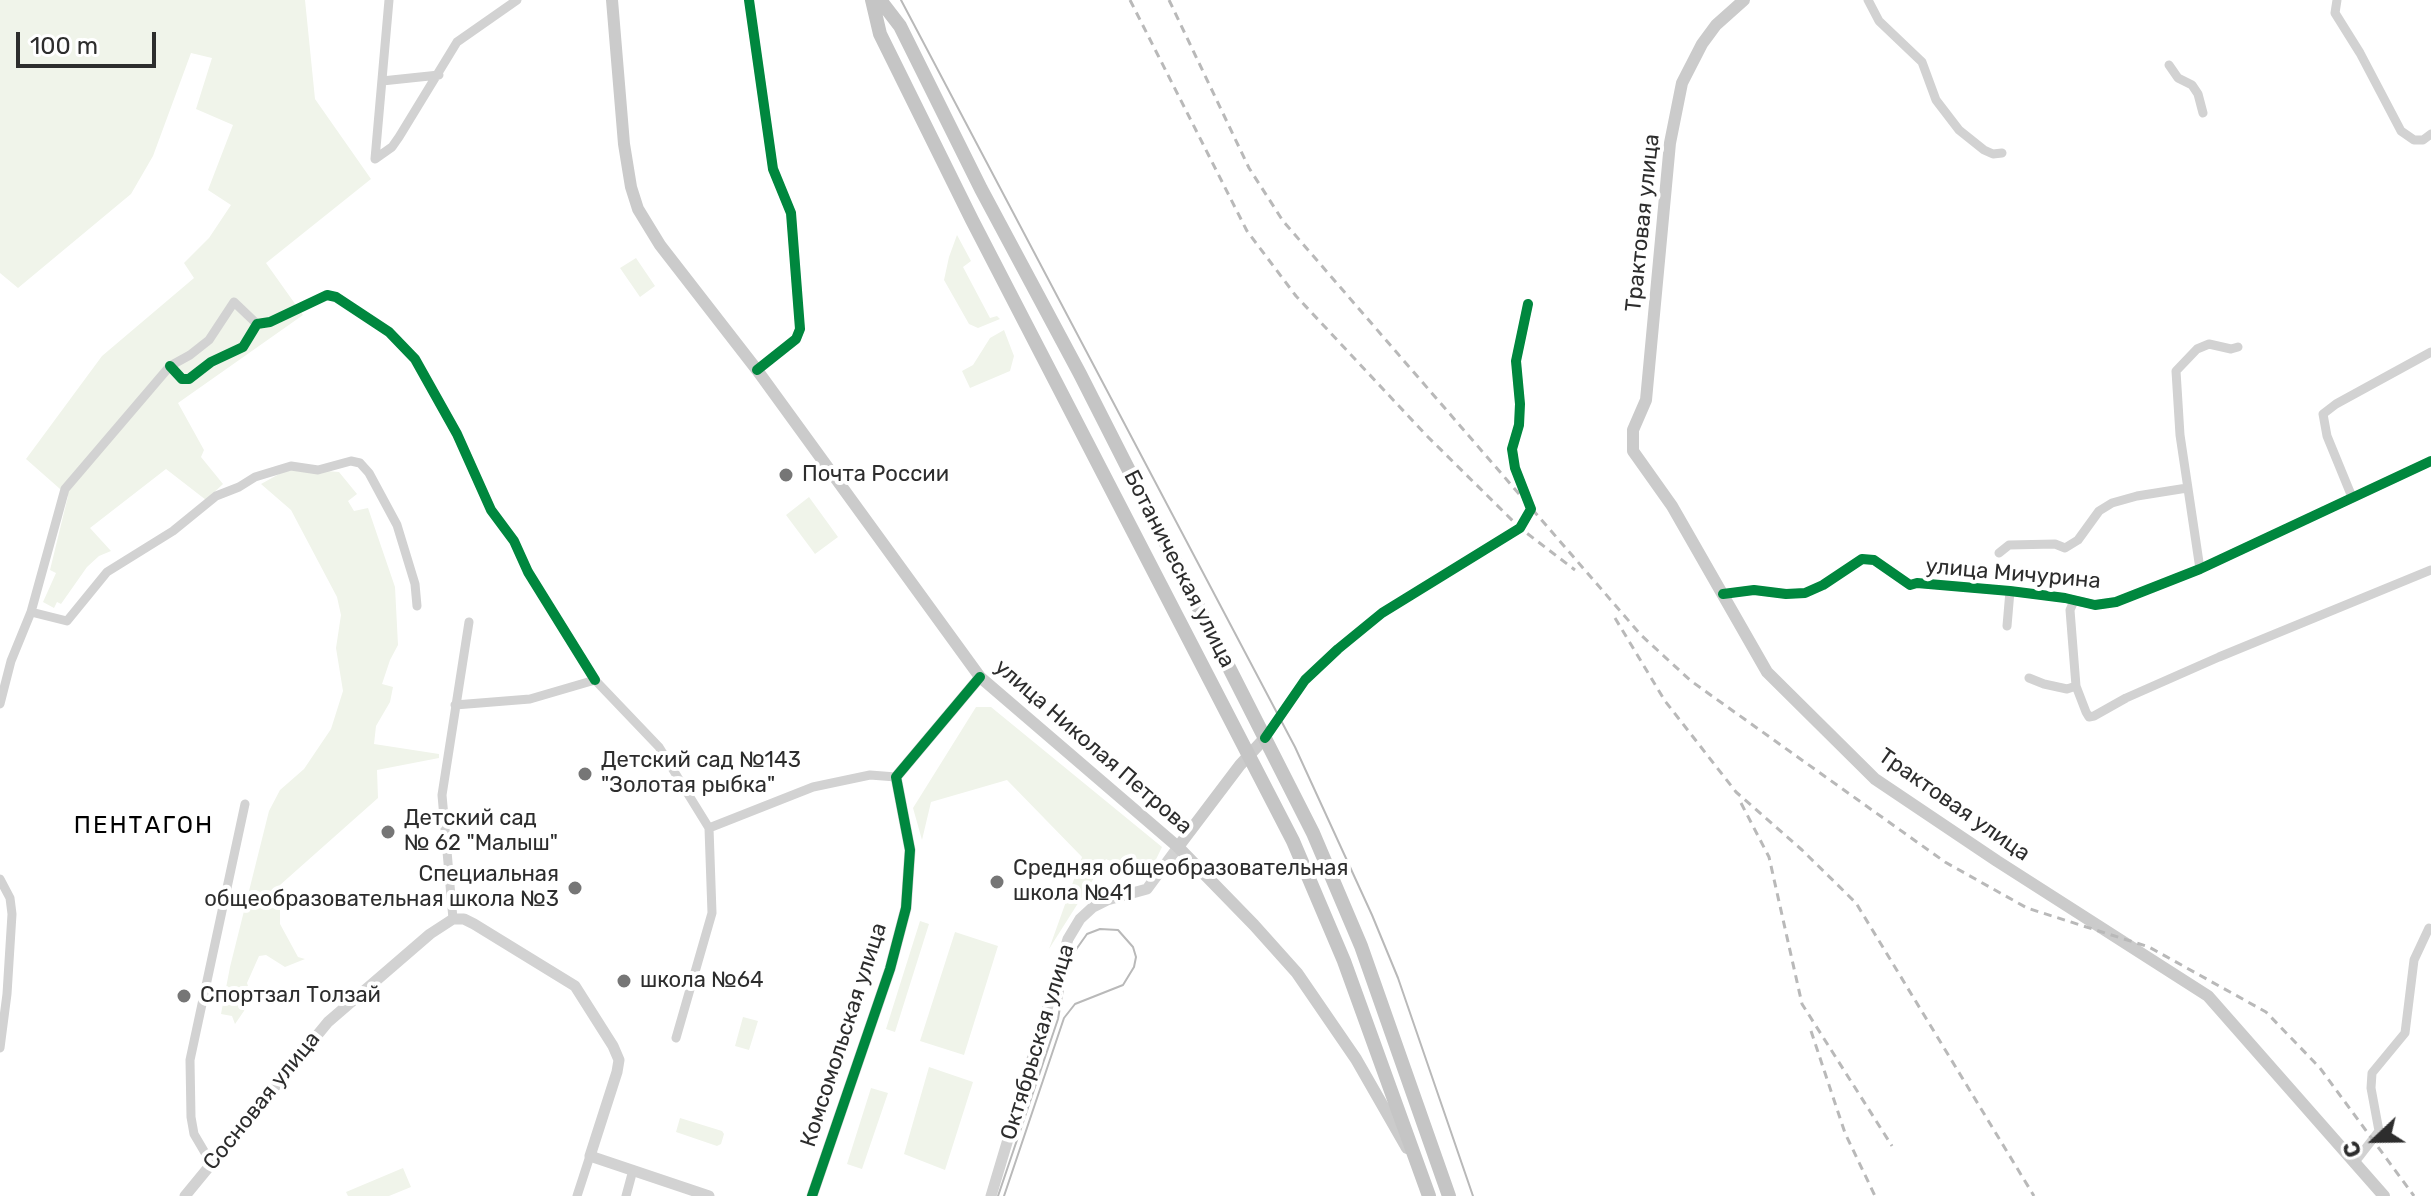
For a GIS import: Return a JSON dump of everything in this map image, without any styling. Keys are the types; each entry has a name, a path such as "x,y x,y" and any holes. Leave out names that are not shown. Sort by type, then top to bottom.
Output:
{"main road":[{"name":"улица Николая Петрова","path":"612,0 624,144 634,199 660,245 757,370 980,677 1178,847 1297,973 1356,1059 1421,1171"},
{"name":"Ботаническая улица","path":"872,0 880,34 972,220 1249,753 1320,900 1429,1196"},
{"name":"Ботаническая улица","path":"880,0 900,26 983,195 1080,374 1338,888 1449,1196"},
{"name":"Трактовая улица","path":"1744,0 1716,25 1696,54 1682,83 1670,143 1646,400 1633,430 1633,451 1672,506 1767,672 1875,779 2208,996 2384,1196"},
{"path":"1178,847 1249,753 1265,738"},
{"path":"1407,1135 1426,1129"}],"street":[{"path":"389,0 375,159 392,147 457,42 517,0"},
{"path":"749,0 773,169 791,213 800,329 796,339 757,370"},
{"path":"1868,0 1879,21 1922,62 1936,100 1959,130 1984,150 1993,154 2002,153"},
{"path":"2326,0 2360,53 2401,131 2414,140 2423,140 2431,134"},
{"path":"2335,13 2337,0"},
{"path":"2169,65 2178,78 2192,85 2203,113"},
{"path":"382,81 439,75"},
{"path":"170,366 182,379 189,379 205,365 243,347 257,324 270,322 332,295 389,332 415,359 457,434 491,510 514,541 528,572 595,680 659,747 709,828 712,913 676,1038"},
{"path":"0,704 11,661 31,612 65,489 170,366 209,340 234,302 257,324"},
{"path":"1265,738 1305,680 1338,649 1382,613 1520,528 1531,509 1515,468 1512,449 1519,415 1516,361 1528,304"},
{"path":"2200,569 2187,488 2176,371 2197,349 2209,344 2231,349 2238,347"},
{"path":"2352,497 2327,436 2323,414 2431,352"},
{"path":"31,612 67,621 107,572 173,531 216,496 255,477 291,466 318,470 351,461 360,463 369,473 397,525 415,584 417,606"},
{"name":"улица Мичурина","path":"1723,594 1754,590 1805,593 1862,559 1874,560 1910,585 1917,583 2010,591 2095,605 2116,602 2200,569 2431,461"},
{"path":"1999,553 2009,545 2055,544 2065,548 2078,540 2099,511 2112,503 2187,488"},
{"path":"2074,601 2070,610 2076,686 2089,717 2219,657 2431,570"},
{"path":"2007,626 2010,591"},
{"path":"469,622 442,795 453,919 464,919 474,924 575,986 613,1046 619,1060 617,1072 577,1196"},
{"path":"0,668 11,661"},
{"path":"709,828 813,787 870,775 896,777 980,677"},
{"path":"2029,678 2067,689 2076,686"},
{"path":"455,705 530,699 595,680"},
{"name":"Комсомольская улица","path":"812,1196 890,969 906,908 910,850 896,777"},
{"path":"211,1163 194,1134 190,1060 245,804"},
{"name":"Октябрьская улица","path":"991,1196 1068,939 1080,919 1093,907 1147,889 1178,847"},
{"path":"0,879 10,898 12,914 0,1048"},
{"name":"Сосновая улица","path":"185,1196 328,1022 430,934 453,919"},
{"path":"2355,1162 2379,1131 2371,1088 2372,1073 2405,1033 2414,960 2429,928"},
{"path":"590,1156 709,1196"},
{"path":"626,1196 633,1170"}],"shaded area":[{"path":"0,0 305,0 315,99 371,179 266,263 303,315 178,403 204,450 201,457 223,484 206,500 166,469 90,528 111,551 99,556 87,567 61,604 57,602 54,608 43,602 56,573 50,570 68,496 26,459 102,356 194,278 184,263 209,238 231,205 208,190 233,125 196,109 212,58 191,53 153,156 131,194 18,288 0,273"},
{"path":"957,235 971,261 963,267 990,318 997,316 1000,319 978,328 969,324 944,280"},
{"path":"636,258 655,286 640,297 620,268"},
{"path":"1004,330 1014,356 1010,371 970,388 962,371 973,365 990,338"},
{"path":"290,468 339,472 357,494 348,501 354,511 368,508 395,587 398,645 382,684 393,687 390,702 376,726 374,744 439,754 439,758 377,770 378,798 280,885 280,924 298,957 305,959 285,967 266,955 259,956 247,983 250,992 244,1011 235,1024 232,1016 221,1014 269,811 280,790 304,769 331,729 343,691 336,648 341,615 337,597 291,510 261,484"},
{"path":"809,497 838,537 815,554 786,515"},
{"path":"976,707 991,707 1162,847 1147,878 1106,859 1049,949 1082,857 1007,780 931,802 922,840 913,808"},
{"path":"920,921 929,924 895,1032 886,1029"},
{"path":"955,932 998,946 964,1055 920,1041"},
{"path":"743,1017 758,1021 749,1050 735,1046"},
{"path":"929,1067 973,1082 945,1170 904,1154"},
{"path":"871,1088 888,1093 862,1169 847,1164"},
{"path":"680,1118 722,1131 721,1144 717,1146 676,1132"},
{"path":"403,1168 411,1187 389,1196 348,1196 346,1192"}],"tram line":[{"path":"901,0 1295,747 1398,978 1473,1196"},
{"path":"998,1196 1058,1019 1064,983 1075,951 1087,934 1100,929 1118,930 1133,947 1136,957 1134,967 1123,985 1075,1004 1064,1018 1004,1196"}],"railway":[{"path":"1130,0 1247,231 1296,296 1426,435 1520,528 1575,570"},
{"path":"1169,0 1249,168 1283,221 1641,635 1691,681 1945,862 2027,908 2149,947 2266,1012 2320,1068 2414,1196"},
{"path":"1615,618 1665,701 1736,792 1856,903 2034,1196"},
{"path":"1741,803 1769,857 1802,1004 1892,1146"},
{"path":"1811,1031 1845,1133 1875,1196"}],"cycle path":[{"path":"749,0 773,169 791,213 800,329 796,339 757,370"},
{"path":"170,366 182,379 189,379 211,362 243,347 257,324 270,322 327,295 336,297 389,332 415,359 457,434 491,510 514,541 528,572 595,680"},
{"path":"1265,738 1305,680 1338,649 1382,613 1520,528 1531,509 1515,468 1512,449 1519,425 1520,404 1516,361 1528,304"},
{"path":"1723,594 1754,590 1805,593 1862,559 1874,560 1910,585 1917,583 2010,591 2095,605 2116,602 2200,569 2431,461"},
{"path":"812,1196 890,969 906,908 910,850 896,777 980,677"}],"place":[{"name":"Почта России","path":"786,475"},
{"name":"Детский сад №143 \"Золотая рыбка\"","path":"585,774"},
{"name":"Детский сад № 62 \"Малыш\"","path":"388,832"},
{"name":"Средняя общеобразовательная школа №41","path":"997,882"},
{"name":"Специальная общеобразовательная школа №3","path":"575,888"},
{"name":"школа №64","path":"624,981"},
{"name":"Спортзал Толзай","path":"184,996"}],"district":[{"name":"ПЕНТАГОН","path":"144,826"}]}
